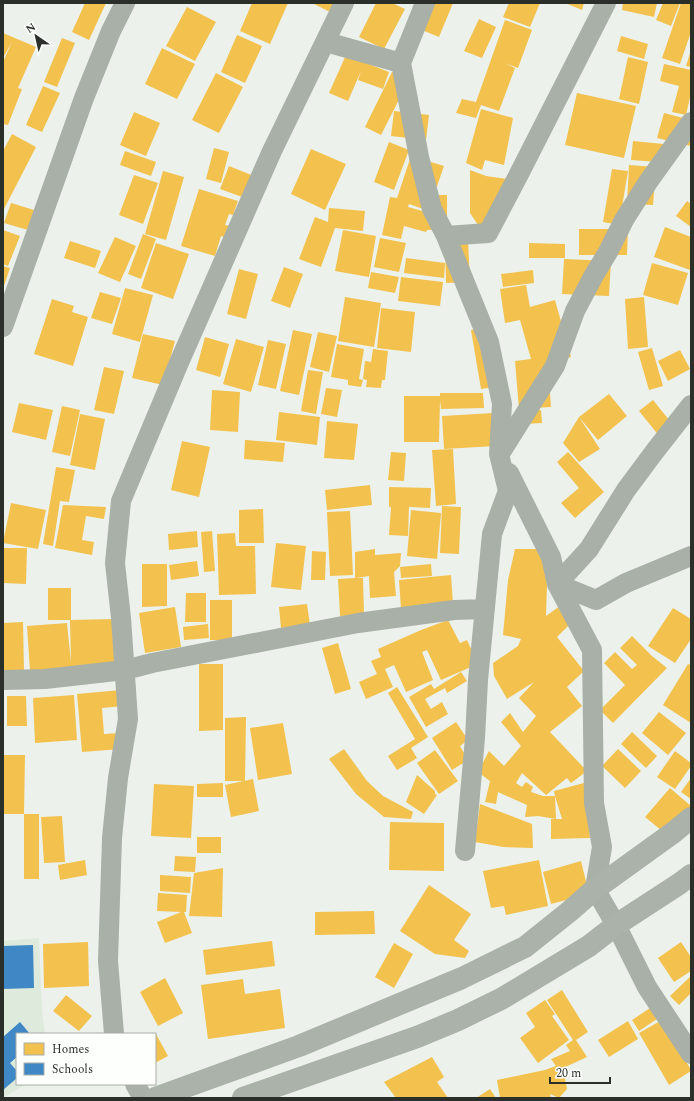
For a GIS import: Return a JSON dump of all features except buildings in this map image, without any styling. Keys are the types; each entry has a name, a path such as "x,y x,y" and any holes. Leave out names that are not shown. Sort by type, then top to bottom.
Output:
{"main road":[{"path":"155,1098 299,1046 462,978 525,947 595,889 691,818"},
{"path":"243,1098 417,1036 458,1020 501,999 589,946 616,925 691,875"}],"street":[{"path":"3,326 84,98 111,31 125,3"},
{"path":"114,1033 108,961 112,838 118,778 128,719 115,563 121,501 178,365 272,151 344,3"},
{"path":"425,3 401,64 419,157 432,209 446,236 489,342 502,404 500,454 508,491 492,534 464,851"},
{"path":"446,236 488,232 606,3"},
{"path":"326,42 401,64"},
{"path":"500,454 555,366 575,311 624,220 648,182 691,122"},
{"path":"557,584 589,548 626,490 655,450 691,405"},
{"path":"500,454 551,557 557,584 592,650 594,802 602,847 595,889 616,925 647,987 691,1054"},
{"path":"557,584 596,600 626,583 691,556"},
{"path":"3,680 45,679 125,670 152,663 358,623 454,610 485,610"},
{"path":"136,1085 143,1098"}],"shaded area":[{"path":"39,938 42,1011 45,1033 16,1033 16,1085 24,1085 3,1098 3,941"}]}
